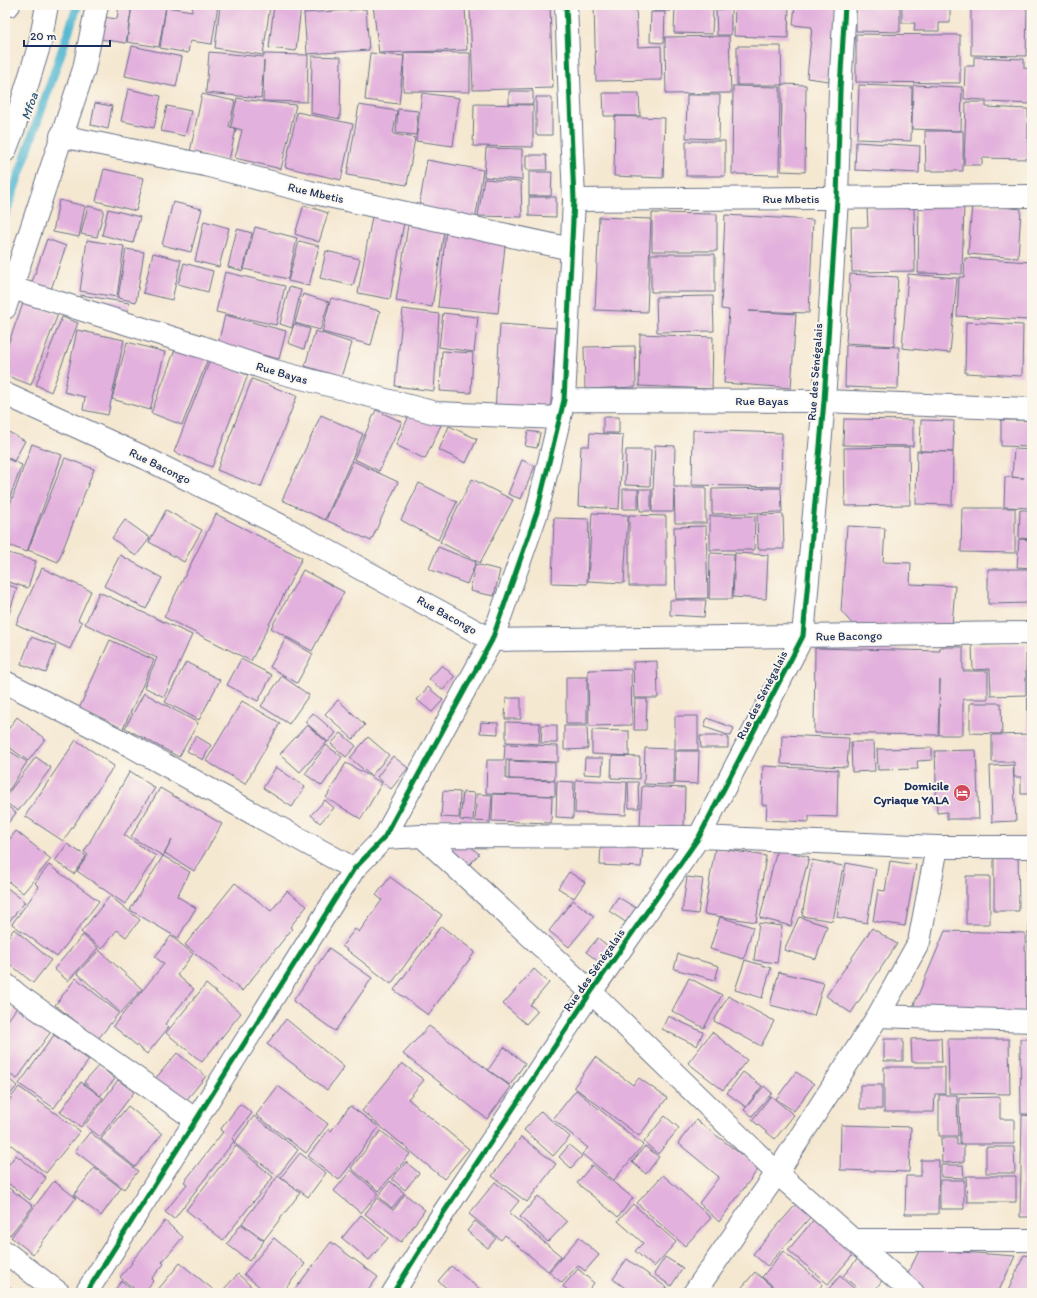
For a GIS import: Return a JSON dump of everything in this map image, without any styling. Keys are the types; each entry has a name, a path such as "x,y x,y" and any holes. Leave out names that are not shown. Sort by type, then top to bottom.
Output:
{"street":[{"path":"5,151 14,128 40,43 47,5"},
{"path":"5,308 84,69 97,5"},
{"path":"86,1293 354,869 384,838 492,640 537,512 562,409 574,200 566,5"},
{"name":"Rue des Sénégalais","path":"393,1293 442,1215 591,992 699,837 803,636 824,401 837,199 840,89 845,5"},
{"name":"Rue Mbetis","path":"61,136 204,164 310,192 571,249"},
{"name":"Rue Mbetis","path":"574,200 837,199 1032,196"},
{"name":"Rue Bayas","path":"12,288 202,347 267,369 436,413 824,401 1032,409"},
{"name":"Rue Bacongo","path":"5,394 141,456 284,527 492,640 1032,633"},
{"path":"5,682 131,746 354,869"},
{"path":"384,838 422,836 699,837 937,847 1032,847"},
{"path":"422,836 591,992 777,1173 913,1293"},
{"path":"694,1293 777,1173 878,1016 919,942 937,847"},
{"path":"5,984 196,1120"},
{"path":"878,1016 1032,1021"},
{"path":"853,1240 1032,1240"},
{"path":"5,1252 59,1293"}],"building":[{"path":"119,5 132,5 126,43 100,39 103,17 117,19"},
{"path":"132,5 166,6 159,47 127,42"},
{"path":"193,5 218,5 212,44 190,41 188,53 160,48 166,7 192,11"},
{"path":"220,5 270,6 263,55 215,48"},
{"path":"274,5 301,6 296,51 269,48"},
{"path":"336,5 364,5 364,6 336,8"},
{"path":"373,5 465,5 467,50 379,53"},
{"path":"594,5 636,5 638,47 661,46 662,80 596,81"},
{"path":"654,5 670,5 670,11 654,11"},
{"path":"675,5 713,5 712,34 674,33"},
{"path":"714,5 733,5 733,9 731,9 731,35 717,35 716,10 726,9 714,9"},
{"path":"735,5 789,5 788,38 734,36"},
{"path":"795,5 837,5 829,81 807,78 812,27 793,25"},
{"path":"856,5 900,5 900,32 856,31"},
{"path":"902,5 950,5 950,23 939,23 939,31 914,31 915,23 902,23"},
{"path":"971,5 1027,5 1026,56 971,55"},
{"path":"550,6 553,88 473,90 470,9"},
{"path":"366,9 369,50 307,54 304,13"},
{"path":"651,12 665,12 664,43 650,42"},
{"path":"856,34 960,35 960,83 856,82"},
{"path":"729,36 731,93 666,94 665,37"},
{"path":"132,46 182,57 176,87 125,76"},
{"path":"737,46 781,46 782,85 737,85"},
{"path":"209,52 264,57 264,54 308,55 307,102 263,101 264,61 261,98 206,93"},
{"path":"404,52 470,53 470,92 403,91"},
{"path":"370,53 404,56 399,104 365,100"},
{"path":"312,56 341,57 340,119 311,113"},
{"path":"974,57 1024,59 1024,68 1032,69 1032,104 987,102 986,100 964,99 965,66 974,66"},
{"path":"782,84 806,85 805,172 781,171"},
{"path":"859,85 912,87 911,141 857,139"},
{"path":"913,85 962,87 961,131 912,129"},
{"path":"733,86 780,87 779,175 732,174"},
{"path":"128,89 161,96 154,128 121,121"},
{"path":"509,91 533,91 533,104 509,104"},
{"path":"422,93 459,98 453,146 416,141"},
{"path":"603,93 639,93 640,116 604,116"},
{"path":"202,94 235,101 229,127 236,129 229,160 190,152"},
{"path":"687,95 720,95 719,139 686,138"},
{"path":"536,97 552,97 552,135 536,135"},
{"path":"237,98 296,105 281,169 235,158 242,130 231,127"},
{"path":"966,102 986,102 986,107 1028,109 1028,159 982,158 982,165 964,165"},
{"path":"95,103 112,106 108,129 91,125"},
{"path":"474,104 533,105 533,147 473,146"},
{"path":"359,105 397,111 393,134 415,138 407,185 347,175"},
{"path":"167,106 191,111 185,136 161,131"},
{"path":"398,109 418,111 416,135 396,133"},
{"path":"297,112 353,124 341,180 285,167"},
{"path":"615,116 665,118 663,178 614,176"},
{"path":"925,131 963,131 963,171 926,171"},
{"path":"686,141 725,141 725,176 686,176"},
{"path":"856,142 920,146 919,173 855,170"},
{"path":"486,148 522,149 522,180 484,177"},
{"path":"526,155 546,155 547,170 526,170"},
{"path":"427,160 483,170 474,228 417,219"},
{"path":"104,169 144,178 136,211 96,201"},
{"path":"529,172 552,172 551,196 529,196"},
{"path":"484,179 521,182 522,217 478,216"},
{"path":"529,197 556,197 556,217 529,216"},
{"path":"59,200 85,206 79,237 53,232"},
{"path":"173,202 202,209 191,252 162,245"},
{"path":"919,202 964,203 962,274 918,273"},
{"path":"972,204 1021,209 1018,258 968,254"},
{"path":"304,205 328,213 319,242 295,234"},
{"path":"88,206 104,210 97,237 81,234"},
{"path":"914,207 915,271 852,272 851,227 868,227 867,208"},
{"path":"108,209 140,217 133,243 102,235"},
{"path":"373,211 405,217 390,299 358,293"},
{"path":"652,213 717,214 717,251 652,251"},
{"path":"725,215 813,220 809,313 749,311 796,314 791,388 724,383 729,310 721,309"},
{"path":"599,217 651,219 647,312 595,310"},
{"path":"409,219 445,225 432,307 396,301"},
{"path":"204,221 229,228 219,267 195,261"},
{"path":"255,227 297,238 288,279 244,269"},
{"path":"237,229 252,233 243,271 228,267"},
{"path":"446,229 506,236 498,313 438,307"},
{"path":"47,239 66,246 49,295 30,288"},
{"path":"87,240 124,246 117,297 80,291"},
{"path":"299,241 319,246 309,286 288,281"},
{"path":"126,249 144,252 136,302 118,298"},
{"path":"326,251 360,259 353,286 320,278"},
{"path":"153,253 181,260 172,300 143,293"},
{"path":"651,254 715,254 715,292 651,292"},
{"path":"965,258 1031,262 1028,320 957,316 959,277 964,277"},
{"path":"184,263 213,271 208,292 178,284"},
{"path":"225,272 285,286 276,325 216,312"},
{"path":"850,274 898,277 894,346 846,343"},
{"path":"908,274 957,278 950,353 902,348"},
{"path":"289,287 301,290 292,328 280,324"},
{"path":"303,294 329,302 320,330 295,323"},
{"path":"81,295 129,303 127,318 79,310"},
{"path":"713,296 714,331 657,332 656,297"},
{"path":"331,298 380,311 371,345 322,332"},
{"path":"24,301 58,314 31,385 5,375 5,352"},
{"path":"403,309 439,314 434,391 395,386"},
{"path":"443,313 478,317 474,352 439,347"},
{"path":"225,315 286,331 279,359 218,344"},
{"path":"62,317 78,323 51,392 36,385"},
{"path":"966,322 1023,325 1022,376 965,373"},
{"path":"294,324 310,329 304,349 288,343"},
{"path":"500,324 556,328 550,416 495,412"},
{"path":"77,330 124,340 108,415 83,410 85,397 64,392"},
{"path":"315,331 352,343 341,377 305,366"},
{"path":"640,334 713,337 712,389 639,386"},
{"path":"127,342 165,352 150,410 112,399"},
{"path":"846,345 899,347 898,389 845,387"},
{"path":"635,346 636,387 585,389 584,347"},
{"path":"176,347 208,359 182,425 151,413"},
{"path":"442,351 473,353 471,393 440,391"},
{"path":"210,360 248,375 212,467 174,452"},
{"path":"252,379 297,396 261,487 217,470"},
{"path":"412,409 442,423 425,459 396,445"},
{"path":"376,410 402,422 379,471 354,459"},
{"path":"321,415 363,434 325,520 282,500"},
{"path":"603,417 619,417 619,433 603,433"},
{"path":"844,419 913,420 913,446 843,445"},
{"path":"921,420 954,421 953,452 920,451"},
{"path":"1001,420 1031,420 1030,447 1001,446"},
{"path":"449,426 477,439 466,463 439,450"},
{"path":"5,430 25,441 14,461 5,456"},
{"path":"693,430 782,433 781,487 692,485"},
{"path":"528,431 540,433 537,448 525,446"},
{"path":"590,433 623,435 619,509 578,506 581,446 589,446"},
{"path":"32,444 62,455 27,552 5,544 5,518"},
{"path":"655,445 675,446 674,487 706,487 706,523 675,523 674,489 673,512 652,512"},
{"path":"909,447 910,505 845,506 844,448"},
{"path":"1014,449 1032,450 1032,508 1004,507 1005,477 1024,478 1012,477"},
{"path":"626,450 651,450 650,486 625,485"},
{"path":"917,451 953,452 952,505 916,504"},
{"path":"5,458 22,465 5,510"},
{"path":"65,458 94,469 58,562 28,550"},
{"path":"522,460 535,466 521,499 508,494"},
{"path":"353,461 398,482 371,541 326,520"},
{"path":"472,479 513,500 480,563 440,542"},
{"path":"419,483 457,502 438,540 401,520"},
{"path":"781,488 782,512 712,514 712,489"},
{"path":"623,489 638,489 638,509 623,509"},
{"path":"639,489 651,489 651,511 640,511"},
{"path":"962,508 1015,508 1015,553 961,552"},
{"path":"166,510 202,530 184,562 149,542"},
{"path":"1020,510 1032,510 1032,539 1019,538"},
{"path":"592,513 628,515 624,583 588,581"},
{"path":"216,514 302,558 251,661 164,617"},
{"path":"783,514 784,549 758,549 757,515"},
{"path":"629,515 666,516 666,586 629,586"},
{"path":"710,516 755,516 754,550 710,550"},
{"path":"554,518 589,519 587,584 552,583"},
{"path":"125,520 150,538 136,556 112,538"},
{"path":"706,526 708,598 676,599 674,527"},
{"path":"847,526 885,528 883,562 911,563 910,584 955,586 952,626 854,626 841,611"},
{"path":"1019,539 1032,540 1032,568 1017,567"},
{"path":"438,547 476,562 467,584 429,569"},
{"path":"5,552 36,561 28,588 5,581"},
{"path":"710,553 734,554 732,599 709,599"},
{"path":"735,553 768,555 766,599 733,597"},
{"path":"120,555 162,578 146,609 104,586"},
{"path":"475,564 500,570 494,596 470,591"},
{"path":"42,568 91,591 78,620 82,622 70,649 16,624"},
{"path":"988,569 1031,569 1032,603 988,604"},
{"path":"303,570 344,592 312,651 271,628"},
{"path":"5,584 17,588 5,627"},
{"path":"99,592 192,635 164,697 144,687 157,658 85,624"},
{"path":"670,600 706,600 704,617 670,615"},
{"path":"31,637 56,646 46,673 21,664"},
{"path":"286,638 313,654 297,683 270,667"},
{"path":"110,640 154,660 122,731 78,711"},
{"path":"1026,644 1026,695 991,696 990,669 973,670 972,645"},
{"path":"940,647 963,647 963,671 988,671 988,699 963,699 963,735 939,735 940,680 938,735 814,733 815,648 940,651"},
{"path":"241,659 272,675 258,701 227,685"},
{"path":"657,661 658,698 634,698 633,662"},
{"path":"186,662 220,680 199,720 165,702"},
{"path":"442,665 455,677 443,690 429,679"},
{"path":"1027,666 1032,666 1032,731 1028,731"},
{"path":"631,669 632,725 589,726 588,670"},
{"path":"282,676 309,695 289,724 261,706"},
{"path":"566,677 587,677 587,724 566,724"},
{"path":"428,687 443,700 432,712 417,700"},
{"path":"144,693 198,723 179,757 125,728"},
{"path":"506,698 521,698 521,719 505,719"},
{"path":"635,699 647,699 646,730 634,730"},
{"path":"338,700 365,725 353,739 325,714"},
{"path":"242,701 280,723 245,784 206,761"},
{"path":"970,703 1001,703 1002,734 970,733"},
{"path":"313,713 336,733 328,742 305,722"},
{"path":"675,716 698,716 698,750 675,750"},
{"path":"17,717 45,739 28,761 5,744 5,734"},
{"path":"707,718 734,728 731,736 704,727"},
{"path":"481,722 498,723 498,734 480,733"},
{"path":"506,722 540,723 539,744 506,742"},
{"path":"307,725 327,742 300,772 280,754"},
{"path":"542,725 557,725 557,743 541,743"},
{"path":"564,726 587,726 588,749 564,750"},
{"path":"592,730 629,731 629,756 592,754"},
{"path":"341,733 356,746 346,757 331,744"},
{"path":"1032,734 1032,794 1021,794 1021,777 1014,777 1014,762 992,762 992,735"},
{"path":"782,735 849,738 847,767 781,764"},
{"path":"196,736 211,745 203,760 187,751"},
{"path":"700,736 728,736 728,748 701,748"},
{"path":"368,737 389,755 371,776 350,758"},
{"path":"76,740 114,766 63,841 25,816"},
{"path":"851,742 874,742 875,771 852,772"},
{"path":"505,744 558,746 558,762 506,760 506,779 555,781 555,796 486,793 487,760 504,760"},
{"path":"326,745 342,757 322,786 305,774"},
{"path":"5,748 27,762 9,790 5,788"},
{"path":"645,748 674,749 674,785 644,784"},
{"path":"932,748 932,760 917,761 918,769 878,770 877,749"},
{"path":"976,750 979,819 947,819 947,812 937,813 935,751"},
{"path":"676,751 699,751 698,784 675,783"},
{"path":"393,756 408,768 391,789 377,777"},
{"path":"612,756 640,757 639,779 611,778"},
{"path":"36,757 51,768 18,811 5,802 5,797"},
{"path":"585,758 603,758 602,775 584,774"},
{"path":"509,761 555,763 555,780 509,779"},
{"path":"346,763 382,783 361,819 326,798"},
{"path":"1013,765 1016,821 992,822 990,766"},
{"path":"763,766 838,770 837,817 809,816 809,822 766,820 767,805 762,805"},
{"path":"276,767 305,787 292,807 263,788"},
{"path":"130,771 155,788 124,835 156,856 125,904 77,871 88,855 84,852"},
{"path":"576,780 627,782 626,815 575,813"},
{"path":"557,781 574,782 573,818 556,817"},
{"path":"628,782 638,782 639,808 629,808"},
{"path":"642,786 685,788 684,827 640,826"},
{"path":"160,788 222,824 194,871 165,853 172,840 163,856 131,837"},
{"path":"443,791 460,792 459,818 441,817"},
{"path":"463,792 475,793 473,821 460,820"},
{"path":"477,794 492,795 490,822 475,821"},
{"path":"493,794 552,796 551,823 492,821"},
{"path":"325,800 334,808 320,823 311,815"},
{"path":"5,804 16,813 5,827"},
{"path":"16,831 51,859 23,893 5,879 5,845"},
{"path":"461,838 479,854 464,871 446,855"},
{"path":"67,844 86,856 74,874 55,861"},
{"path":"601,844 643,848 641,867 600,865"},
{"path":"715,848 766,856 756,922 704,914"},
{"path":"777,849 809,857 791,926 760,918"},
{"path":"994,851 1018,851 1019,911 994,911"},
{"path":"1029,855 1032,855 1032,930 1029,930"},
{"path":"163,856 190,872 177,896 196,908 178,938 130,910"},
{"path":"812,860 843,866 833,921 802,916"},
{"path":"890,861 916,865 905,926 873,921 878,890 885,891"},
{"path":"846,863 876,869 867,923 837,917"},
{"path":"49,865 99,901 57,957 12,924 39,887 35,883"},
{"path":"569,872 585,882 574,898 558,888"},
{"path":"966,876 990,876 990,924 966,924"},
{"path":"390,877 442,915 391,984 342,946 355,929 359,932 382,900 376,895"},
{"path":"687,877 703,879 698,914 682,912"},
{"path":"235,883 271,911 287,891 307,906 290,927 292,929 242,991 185,945"},
{"path":"5,886 25,902 5,926"},
{"path":"110,896 140,920 126,937 117,930 102,949 81,932"},
{"path":"618,897 636,908 627,923 609,911"},
{"path":"573,900 594,916 569,947 549,931"},
{"path":"720,917 753,927 744,959 710,949"},
{"path":"799,917 827,926 816,959 784,950"},
{"path":"759,923 782,926 777,963 754,960"},
{"path":"441,926 475,952 428,1015 394,990"},
{"path":"872,928 897,944 851,1013 826,996"},
{"path":"14,929 51,960 33,983 5,960 5,941"},
{"path":"945,931 1025,933 1026,1017 913,1007"},
{"path":"1028,932 1032,932 1032,1003 1029,1003"},
{"path":"83,935 98,948 68,981 54,969"},
{"path":"171,936 193,954 177,975 194,989 165,1024 169,1027 147,1054 113,1026 164,964 155,957"},
{"path":"598,938 609,947 598,961 586,952"},
{"path":"329,948 372,978 335,1031 293,1001"},
{"path":"99,950 142,989 121,1013 77,973"},
{"path":"678,954 719,966 715,980 674,969"},
{"path":"745,960 771,968 762,998 735,990"},
{"path":"534,969 549,983 530,1005 538,1011 526,1024 503,1004"},
{"path":"779,972 824,983 814,1016 770,1005"},
{"path":"76,978 119,1013 98,1039 55,1005"},
{"path":"689,978 722,995 704,1028 672,1011"},
{"path":"206,984 241,1013 202,1062 166,1033"},
{"path":"728,996 774,1021 761,1046 714,1021"},
{"path":"18,1006 52,1030 17,1079 5,1071 5,1029 8,1025 6,1023"},
{"path":"668,1016 703,1032 697,1046 662,1029"},
{"path":"286,1019 344,1067 327,1090 267,1044"},
{"path":"429,1026 511,1087 487,1119 403,1054"},
{"path":"712,1032 747,1060 723,1090 688,1063"},
{"path":"54,1035 89,1060 54,1108 19,1084"},
{"path":"941,1038 942,1062 912,1062 911,1039"},
{"path":"884,1039 903,1039 903,1061 884,1061"},
{"path":"948,1039 1009,1039 1010,1094 949,1093"},
{"path":"1020,1039 1032,1039 1032,1114 1021,1114"},
{"path":"504,1047 525,1063 510,1085 488,1070"},
{"path":"177,1053 206,1076 184,1103 155,1079"},
{"path":"595,1057 633,1085 639,1078 667,1098 639,1136 574,1087"},
{"path":"402,1063 424,1080 408,1099 469,1149 444,1179 362,1111"},
{"path":"99,1065 115,1079 100,1096 84,1082"},
{"path":"884,1067 945,1067 945,1094 935,1094 934,1112 884,1112"},
{"path":"743,1072 762,1086 746,1107 727,1093"},
{"path":"796,1072 814,1084 794,1111 776,1099"},
{"path":"5,1076 17,1086 5,1101"},
{"path":"118,1080 134,1092 100,1137 85,1125"},
{"path":"81,1082 103,1098 81,1127 60,1112"},
{"path":"860,1085 882,1085 882,1109 860,1109"},
{"path":"278,1086 328,1124 306,1153 256,1115"},
{"path":"764,1086 772,1093 752,1116 744,1110"},
{"path":"19,1087 80,1131 46,1173 5,1140 5,1106"},
{"path":"576,1090 643,1145 614,1180 582,1154 588,1148 553,1119"},
{"path":"939,1095 957,1095 958,1136 939,1136"},
{"path":"771,1096 794,1115 775,1139 752,1120"},
{"path":"1000,1097 1000,1119 1014,1119 1014,1144 960,1144 959,1098"},
{"path":"240,1104 252,1113 232,1139 234,1141 174,1219 165,1212 187,1184 184,1182 223,1132 220,1130"},
{"path":"128,1106 162,1134 135,1167 101,1139"},
{"path":"350,1106 379,1127 339,1180 308,1156 329,1129 331,1131"},
{"path":"541,1111 570,1137 553,1156 524,1130"},
{"path":"1022,1115 1032,1116 1032,1217 1020,1217"},
{"path":"254,1116 298,1150 278,1176 234,1143"},
{"path":"665,1116 679,1128 658,1154 644,1142"},
{"path":"696,1120 759,1168 719,1222 699,1203 719,1177 678,1143"},
{"path":"841,1125 911,1127 909,1172 840,1170"},
{"path":"381,1131 410,1154 379,1191 351,1168"},
{"path":"90,1132 138,1171 124,1189 75,1151"},
{"path":"521,1137 556,1164 527,1202 492,1176"},
{"path":"941,1138 957,1138 957,1145 964,1145 964,1162 942,1163"},
{"path":"569,1145 582,1156 571,1168 559,1157"},
{"path":"236,1146 273,1177 223,1240 186,1210"},
{"path":"645,1146 659,1157 646,1174 632,1162"},
{"path":"986,1147 1014,1147 1015,1173 986,1173"},
{"path":"300,1153 326,1173 308,1197 281,1177"},
{"path":"16,1155 46,1178 30,1200 5,1181 5,1169"},
{"path":"921,1160 939,1160 938,1214 905,1214 906,1176 921,1176"},
{"path":"406,1162 419,1173 405,1190 392,1179"},
{"path":"592,1165 633,1198 618,1217 577,1183"},
{"path":"941,1165 963,1165 964,1178 941,1177"},
{"path":"94,1168 121,1188 101,1216 74,1195"},
{"path":"351,1170 378,1193 361,1213 334,1191"},
{"path":"663,1175 711,1218 685,1246 637,1203"},
{"path":"278,1176 300,1193 264,1240 242,1223"},
{"path":"966,1176 1016,1176 1016,1202 967,1202"},
{"path":"940,1180 964,1180 964,1209 940,1209"},
{"path":"54,1181 76,1198 33,1254 11,1237"},
{"path":"390,1181 404,1193 392,1208 378,1196"},
{"path":"495,1182 519,1201 509,1213 561,1256 548,1271 505,1235 501,1240 469,1214"},
{"path":"5,1185 33,1206 10,1235 5,1231"},
{"path":"405,1194 425,1210 401,1242 365,1214 377,1198 393,1210"},
{"path":"538,1196 567,1222 548,1242 520,1217"},
{"path":"799,1201 814,1213 767,1266 753,1254"},
{"path":"633,1204 676,1242 654,1267 635,1251 643,1243 618,1221"},
{"path":"361,1215 388,1238 369,1260 342,1238"},
{"path":"817,1216 857,1250 828,1284 788,1250"},
{"path":"165,1221 183,1237 162,1262 164,1264 151,1279 153,1281 144,1293 139,1293 120,1277"},
{"path":"475,1221 496,1238 488,1248 467,1231"},
{"path":"241,1224 264,1241 249,1261 227,1244"},
{"path":"579,1237 599,1255 585,1271 578,1265 562,1283 549,1272"},
{"path":"274,1238 305,1264 282,1293 267,1293 244,1274"},
{"path":"331,1242 378,1277 366,1293 292,1293"},
{"path":"920,1249 1015,1256 998,1293 927,1293 906,1277"},
{"path":"783,1251 823,1284 815,1293 781,1293 762,1277"},
{"path":"1024,1255 1032,1256 1032,1293 1007,1293"},
{"path":"860,1256 885,1277 872,1293 863,1293 843,1276"},
{"path":"665,1257 683,1268 671,1286 654,1274"},
{"path":"627,1259 670,1290 668,1293 632,1293 613,1279"},
{"path":"180,1263 215,1291 214,1293 156,1292"},
{"path":"451,1266 482,1291 481,1293 453,1293 438,1281"},
{"path":"578,1269 594,1283 586,1293 571,1293 563,1286"},
{"path":"755,1272 779,1293 737,1293"},
{"path":"238,1274 255,1290 252,1293 221,1292"},
{"path":"840,1276 859,1293 825,1293"},
{"path":"122,1281 136,1293 112,1293"},
{"path":"5,1283 17,1293 5,1293"}],"waterway":[{"name":"Mfoa","path":"5,215 77,5"}],"cycle path":[{"path":"86,1293 354,869 384,838 492,640 537,512 564,400 574,200 566,5"},
{"path":"393,1293 442,1215 591,992 699,837 803,636 824,401 837,199 840,89 845,5"}],"place":[{"name":"Domicile Cyriaque YALA","path":"962,793"}]}
